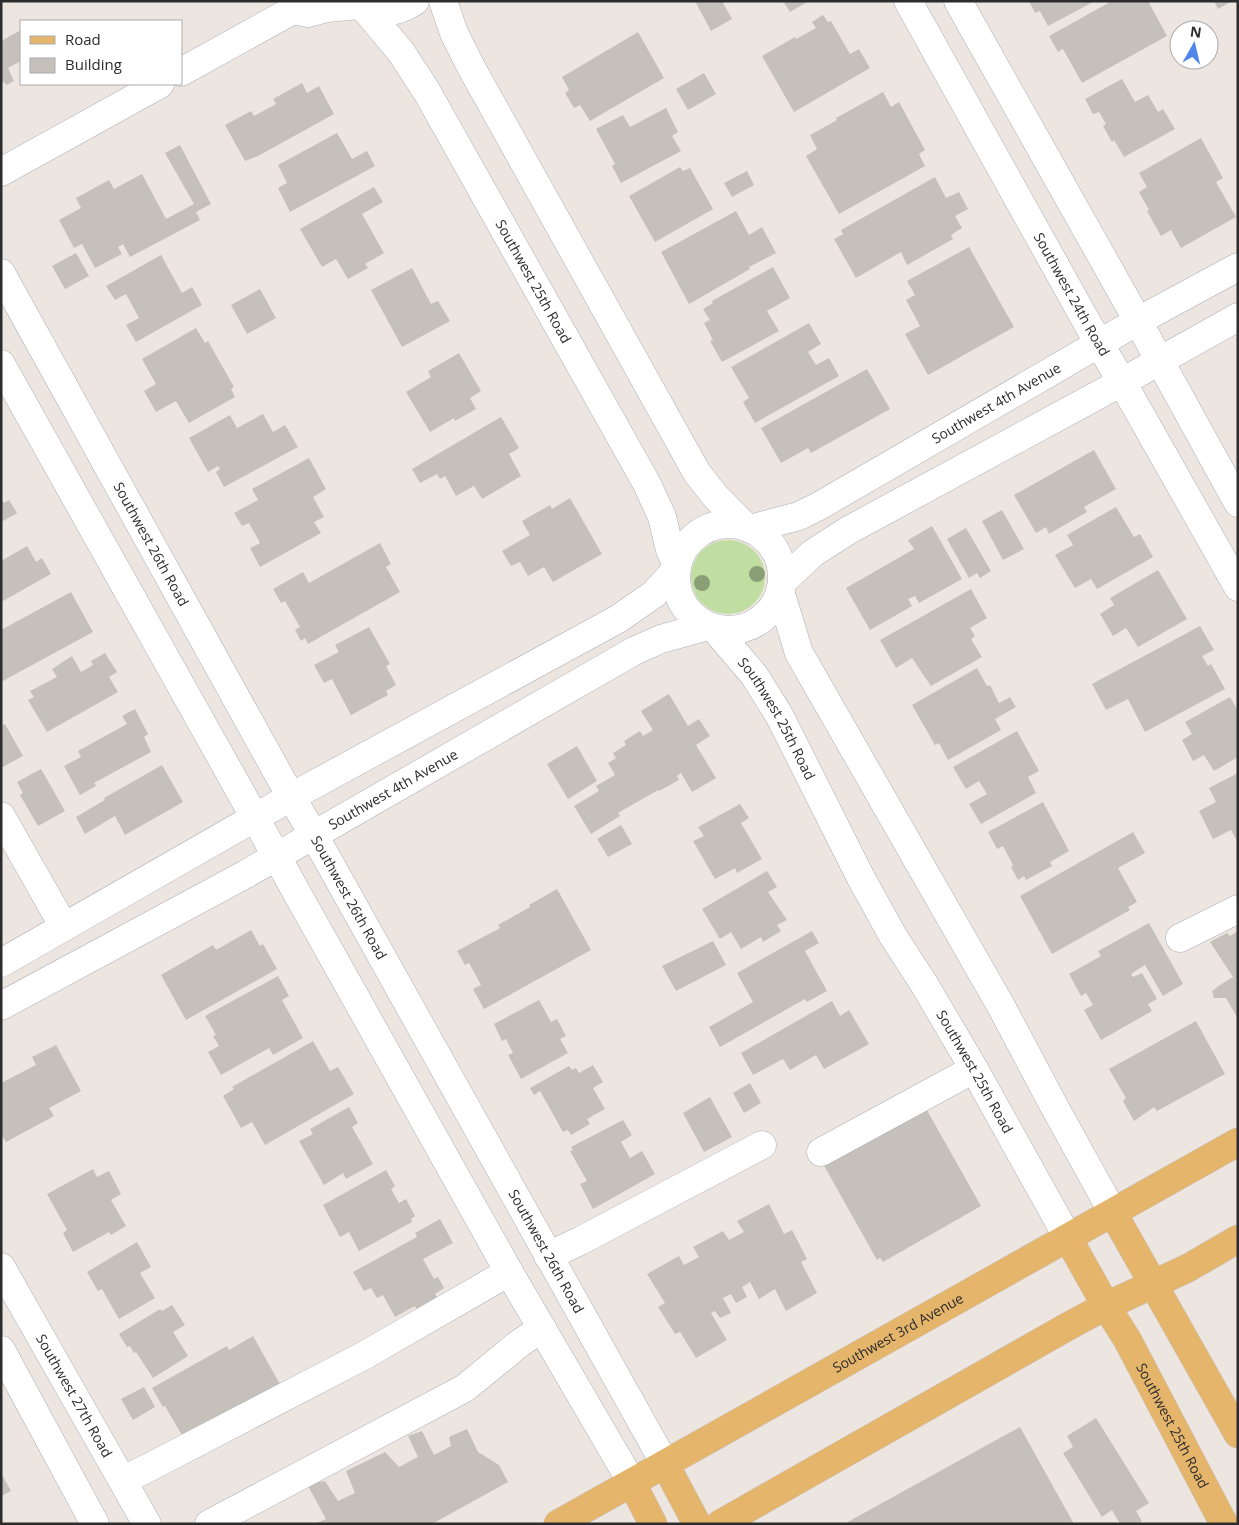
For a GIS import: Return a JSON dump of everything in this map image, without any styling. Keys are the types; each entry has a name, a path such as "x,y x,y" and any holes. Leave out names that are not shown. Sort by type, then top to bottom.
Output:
{"main road":[{"name":"Southwest 3rd Avenue","path":"558,1524 1238,1142"},
{"path":"1113,1213 1238,1434"},
{"name":"Southwest 25th Road","path":"1068,1238 1127,1339 1224,1524"},
{"path":"720,1524 1074,1323 1188,1268 1238,1239"},
{"name":"Southwest 26th Road","path":"665,1464 697,1524"},
{"path":"632,1483 653,1524"}],"street":[{"path":"182,71 295,5 308,13 327,8 358,5 380,12 394,11 408,6 415,1"},
{"path":"443,1 454,33 471,68 697,473 716,497 748,528 760,534 775,550 782,571 781,586 775,604 766,615 755,624 742,629 728,630 711,627 689,613 678,593 676,582 680,557 691,540 707,529 726,525 748,528"},
{"name":"Southwest 24th Road","path":"908,1 1099,344 1238,587"},
{"path":"958,1 1238,502"},
{"name":"Southwest 25th Road","path":"358,5 401,52 427,92 658,505 670,550 677,568"},
{"path":"1,172 158,85"},
{"name":"Southwest 4th Avenue","path":"748,528 786,520 819,506 1138,321 1238,267"},
{"name":"Southwest 26th Road","path":"1,273 291,797 665,1464"},
{"path":"781,586 813,553 849,530 1238,317"},
{"path":"1,364 509,1272 632,1483"},
{"path":"1,963 291,797 618,619 654,594 677,568"},
{"path":"781,586 794,638 807,667 1001,1006 1113,1213"},
{"name":"Southwest 25th Road","path":"711,627 742,659 779,715 861,878 893,936 924,984 974,1069 1068,1238"},
{"name":"Southwest 4th Avenue","path":"1,1006 276,856 634,651 661,638 711,627"},
{"path":"1,816 64,927"},
{"path":"1180,938 1238,909"},
{"path":"821,1152 974,1069"},
{"path":"548,1256 762,1145"},
{"name":"Southwest 27th Road","path":"1,1267 147,1524"},
{"path":"123,1480 365,1355 509,1272"},
{"path":"209,1524 465,1388 520,1343 542,1328"},
{"path":"1,1350 95,1524"}],"green space":[{"path":"728,540 749,546 759,556 765,577 759,598 749,608 728,614 707,608 697,598 691,577 697,556 707,546"}],"building":[{"path":"695,1 722,1 732,19 711,31"},
{"path":"783,1 809,1 790,12"},
{"path":"1029,1 1095,1 1048,26 1040,11 1035,13"},
{"path":"1112,1 1148,1 1167,36 1082,83 1063,49 1058,52 1049,36"},
{"path":"1214,1 1232,1 1218,9"},
{"path":"823,15 828,22 831,21 850,54 859,49 870,68 794,112 762,56 795,37 796,39 816,28 812,22"},
{"path":"20,31 20,62 8,68 14,81 7,85 4,82 1,83 1,41"},
{"path":"638,32 664,78 590,121 580,105 574,108 565,93 569,90 562,77"},
{"path":"704,73 716,94 688,110 676,89"},
{"path":"1122,79 1135,102 1148,95 1158,112 1163,109 1175,129 1124,157 1114,140 1112,142 1103,126 1106,124 1099,112 1093,114 1085,99"},
{"path":"302,83 307,93 319,86 334,114 258,156 245,161 225,125 251,111 254,116 276,104 273,99"},
{"path":"883,92 891,107 899,102 925,150 919,154 925,166 839,214 806,156 817,149 810,135"},
{"path":"666,108 678,132 672,136 681,151 621,183 612,166 615,164 596,129 623,115 630,127"},
{"path":"337,133 352,159 367,151 375,166 290,212 278,188 287,183 278,165"},
{"path":"1201,138 1223,178 1216,182 1236,217 1181,248 1171,230 1161,236 1147,211 1149,210 1139,192 1147,187 1139,173"},
{"path":"180,145 211,204 196,212 200,220 130,257 123,244 118,247 122,254 95,268 82,244 74,248 59,220 81,208 76,198 109,180 114,189 142,174 166,219 194,204 165,153"},
{"path":"680,167 683,171 690,168 713,209 655,242 629,196"},
{"path":"747,171 754,185 732,197 724,183"},
{"path":"935,177 946,198 959,192 968,209 955,216 962,228 951,235 953,239 907,265 901,252 856,278 834,239 843,234 841,230"},
{"path":"374,187 383,202 362,214 384,253 365,264 368,268 348,279 336,259 322,267 300,229"},
{"path":"736,211 749,235 762,227 776,253 749,267 750,269 689,304 661,252"},
{"path":"969,247 1014,327 928,375 905,334 920,326 906,300 915,295 907,281"},
{"path":"76,253 89,276 65,289 52,266"},
{"path":"161,255 182,293 192,287 202,305 136,342 126,325 139,318 126,294 115,300 106,286"},
{"path":"773,267 790,298 767,311 779,331 722,362 710,341 713,340 704,323 710,320 703,309 713,303 712,301"},
{"path":"412,268 431,304 438,301 450,321 402,347 371,290"},
{"path":"260,289 276,318 247,334 231,305"},
{"path":"809,323 821,344 808,352 816,365 829,358 839,376 755,423 743,402 749,398 731,367"},
{"path":"196,328 205,343 208,341 234,387 231,389 235,397 189,423 176,401 156,412 144,391 156,384 142,359"},
{"path":"459,353 481,391 470,398 476,409 455,421 454,418 430,432 406,392 431,377 428,371"},
{"path":"867,369 890,409 811,453 808,448 781,463 761,428"},
{"path":"263,414 273,432 285,425 298,447 224,487 216,472 220,469 218,466 208,472 189,438 230,415 237,428"},
{"path":"501,417 519,448 509,454 521,476 482,499 474,486 456,496 445,476 440,479 437,474 420,483 412,469"},
{"path":"1094,450 1116,489 1084,507 1087,512 1049,534 1046,527 1036,533 1014,495"},
{"path":"309,458 326,489 313,497 324,517 314,522 321,533 260,567 250,548 260,543 249,523 242,526 234,513 258,500 252,489"},
{"path":"570,498 602,554 553,582 544,567 528,576 520,562 511,566 502,551 530,535 522,521 550,505 552,509"},
{"path":"1,499 4,503 9,500 17,513 1,522"},
{"path":"1116,507 1134,537 1140,534 1153,557 1097,589 1091,579 1075,588 1055,555 1073,545 1067,535"},
{"path":"1002,510 1024,549 1003,560 982,521"},
{"path":"932,526 962,579 919,603 915,596 908,599 912,606 870,630 846,588 914,549 908,540"},
{"path":"966,528 991,571 980,578 977,573 969,578 947,539"},
{"path":"380,543 391,564 386,567 400,592 308,644 305,638 301,641 295,630 300,627 285,601 281,603 273,589 303,572 309,583"},
{"path":"27,546 36,562 42,558 51,574 1,602 1,561"},
{"path":"1158,570 1187,619 1138,647 1126,628 1113,636 1100,614 1114,605 1110,598"},
{"path":"971,589 987,618 970,628 975,636 971,639 982,657 931,686 912,658 896,668 880,640"},
{"path":"71,592 93,632 1,682 1,630"},
{"path":"1200,626 1214,650 1202,656 1208,666 1211,664 1225,689 1145,732 1128,699 1106,710 1092,684"},
{"path":"369,627 390,664 386,666 396,685 386,691 388,695 351,715 332,679 324,683 314,665 339,652 335,645"},
{"path":"105,653 117,672 109,677 118,692 47,732 28,700 34,697 30,691 57,677 52,669 72,656 81,672 93,665 91,661"},
{"path":"977,668 987,686 990,685 999,703 1010,697 1016,707 995,719 1001,730 948,760 939,743 935,745 912,705"},
{"path":"669,694 688,726 699,719 710,736 696,745 716,778 692,792 681,773 677,776 679,780 618,813 620,816 591,834 574,806 599,791 596,786 615,775 608,763 616,758 613,753 626,745 624,741 640,731 643,736 653,730 641,711"},
{"path":"1230,697 1238,711 1238,757 1214,771 1204,755 1193,761 1182,740 1192,734 1185,722"},
{"path":"135,709 148,734 144,737 151,752 94,783 96,786 80,795 64,766 81,757 78,751 127,724 122,716"},
{"path":"5,724 23,756 1,768 1,726"},
{"path":"1017,731 1039,771 1028,777 1036,793 981,824 969,804 987,794 979,781 966,789 953,767"},
{"path":"577,746 597,781 568,799 547,764"},
{"path":"162,765 183,802 125,835 115,816 85,834 76,817 105,800 104,798"},
{"path":"41,769 65,811 38,826 20,795 23,793 17,782"},
{"path":"1238,773 1238,843 1231,830 1213,839 1199,811 1216,802 1209,788"},
{"path":"1043,802 1069,851 1050,862 1052,866 1026,880 1024,876 1018,880 1003,846 997,849 988,832"},
{"path":"740,804 749,818 741,823 762,859 737,873 735,868 715,879 693,841 704,836 698,827"},
{"path":"621,825 632,844 608,857 597,839"},
{"path":"1133,832 1145,853 1118,868 1137,902 1128,907 1130,910 1052,954 1020,896"},
{"path":"767,871 777,887 768,892 787,920 777,925 781,931 763,942 761,937 741,949 731,932 720,939 702,909"},
{"path":"557,889 591,950 484,1009 473,989 481,985 469,963 465,965 457,951 500,928 498,925"},
{"path":"1149,923 1183,984 1163,996 1145,965 1131,974 1133,977 1142,973 1157,999 1148,1004 1152,1011 1101,1040 1084,1010 1093,1005 1086,993 1081,996 1069,974 1101,956 1098,951"},
{"path":"251,930 260,946 263,944 277,969 186,1020 161,975 213,945 216,950"},
{"path":"812,931 819,943 805,951 827,991 807,1002 805,999 720,1047 709,1027 753,1002 737,973"},
{"path":"1238,931 1238,1019 1226,998 1214,998 1212,991 1233,977 1210,942 1227,933 1230,936"},
{"path":"713,941 726,965 676,991 662,966"},
{"path":"278,976 289,996 282,1000 303,1038 273,1055 269,1048 221,1075 208,1052 219,1046 213,1036 216,1035 205,1016"},
{"path":"539,1000 551,1022 557,1019 566,1036 560,1039 568,1053 521,1079 508,1055 513,1053 506,1039 502,1041 494,1024"},
{"path":"832,1001 840,1016 849,1010 869,1044 824,1069 816,1055 790,1070 783,1059 753,1075 741,1053"},
{"path":"1196,1021 1225,1074 1157,1111 1154,1107 1134,1121 1123,1101 1126,1098 1109,1069"},
{"path":"313,1041 330,1071 338,1067 354,1094 265,1145 252,1122 241,1128 223,1096 234,1089 232,1087"},
{"path":"56,1045 81,1091 49,1108 54,1116 6,1142 1,1134 1,1083 36,1065 32,1057"},
{"path":"593,1065 603,1082 593,1088 605,1109 587,1119 590,1124 571,1135 568,1130 563,1132 540,1091 534,1095 530,1088 569,1066 572,1070 576,1068 579,1073"},
{"path":"750,1083 761,1103 744,1113 733,1093"},
{"path":"710,1097 732,1137 704,1152 683,1113"},
{"path":"924,1105 981,1206 883,1262 880,1258 877,1260 822,1162"},
{"path":"349,1107 358,1123 352,1127 373,1164 346,1179 343,1173 324,1185 299,1141 313,1134 310,1129"},
{"path":"623,1120 632,1135 621,1142 630,1158 642,1151 655,1174 593,1209 580,1184 587,1181 570,1151 573,1150 571,1147"},
{"path":"93,1169 97,1177 109,1171 121,1194 111,1200 126,1226 111,1235 109,1232 73,1252 63,1233 67,1230 47,1194"},
{"path":"386,1170 395,1186 391,1189 399,1203 406,1199 415,1216 411,1219 412,1222 359,1251 349,1232 340,1237 323,1205"},
{"path":"769,1204 784,1234 792,1230 807,1259 801,1262 817,1293 786,1311 775,1289 759,1299 750,1282 742,1287 747,1297 736,1303 731,1294 723,1298 731,1313 720,1318 715,1311 711,1313 727,1340 696,1358 680,1332 675,1334 658,1307 665,1303 647,1274 679,1256 684,1265 699,1257 693,1247 723,1231 729,1240 744,1232 737,1221"},
{"path":"440,1219 453,1243 423,1259 434,1279 438,1277 444,1288 435,1294 438,1299 417,1310 415,1306 395,1317 383,1295 377,1298 371,1288 364,1291 353,1272 417,1237 415,1233"},
{"path":"137,1242 151,1267 140,1273 155,1298 119,1319 102,1289 98,1291 87,1272"},
{"path":"172,1305 185,1325 173,1332 188,1356 153,1378 136,1352 134,1353 130,1346 127,1347 119,1334 160,1309 162,1311"},
{"path":"253,1336 281,1386 183,1437 152,1388 227,1346 229,1350"},
{"path":"144,1387 155,1407 133,1420 121,1399"},
{"path":"1096,1418 1149,1503 1136,1511 1142,1521 1138,1524 1120,1524 1112,1510 1102,1517 1063,1453 1073,1447 1067,1436"},
{"path":"1020,1427 1074,1524 844,1524"},
{"path":"467,1429 478,1452 499,1465 508,1482 432,1524 314,1524 326,1519 307,1484 325,1481 338,1501 355,1493 346,1471 385,1452 399,1467 418,1457 408,1436 422,1431 434,1455 451,1446 449,1437"},
{"path":"1,1473 11,1491 1,1496"}]}
